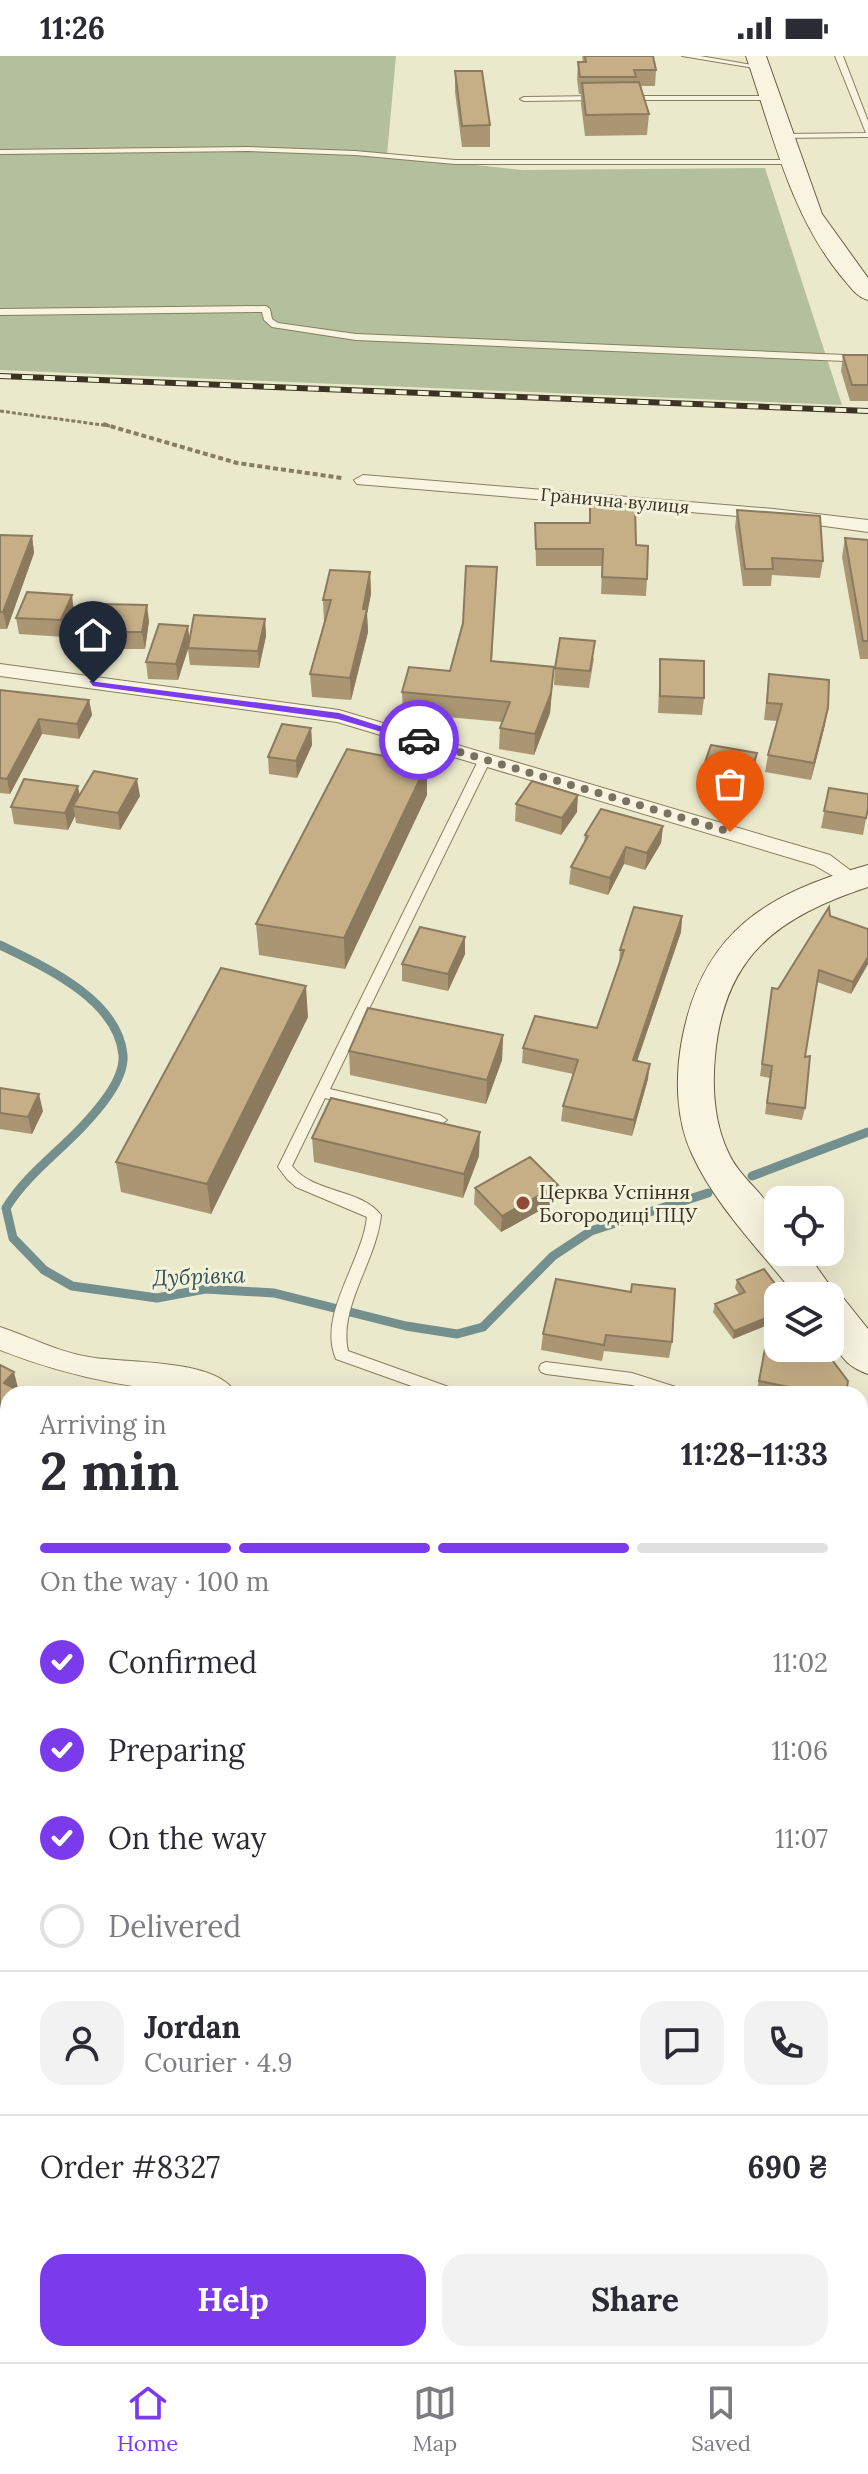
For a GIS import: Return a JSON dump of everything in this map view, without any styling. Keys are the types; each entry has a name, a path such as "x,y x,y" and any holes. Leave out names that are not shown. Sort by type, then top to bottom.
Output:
{"main road":[{"path":"758,62 791,162 820,232 868,293"},
{"path":"764,1226 712,1158 699,1123 696,1092 700,1030 709,993 737,942 792,902 860,878"},
{"path":"795,1266 808,1282"},
{"path":"844,1328 868,1358"}],"street":[{"name":"Гранична вулиця","path":"363,480 774,514 868,526"},
{"path":"0,670 339,716 822,860 860,878"},
{"path":"0,1338 75,1366 205,1382 211,1386"}],"lane":[{"path":"686,56 758,62"},
{"path":"784,136 868,133 839,56"},
{"path":"524,99 771,98"},
{"path":"0,152 248,149 355,153 455,162 791,162"},
{"path":"0,312 266,309 268,320 275,325 356,337 868,359"},
{"path":"429,1386 341,1355 336,1344 338,1333 353,1283 375,1234 374,1215 357,1202 290,1177 285,1167 485,759"},
{"path":"320,1092 440,1120"},
{"path":"546,1368 632,1379 654,1386"}],"path":[{"path":"0,411 102,424 237,463 363,480"}],"green space":[{"path":"0,56 396,56 387,155 522,170 765,168 842,405 0,370"}],"building":[{"path":"585,56 653,56 656,70 634,70 636,77 580,77 578,62 586,62"},
{"path":"455,71 482,71 490,125 462,126"},
{"path":"639,82 649,114 586,115 582,83"},
{"path":"843,355 868,355 868,385 852,385"},
{"path":"590,503 635,504 636,545 648,546 647,579 602,577 603,549 536,549 535,523 590,523"},
{"path":"737,510 820,516 823,561 772,558 773,569 745,569"},
{"path":"0,535 32,536 3,612 0,612"},
{"path":"845,538 868,540 868,641 863,641"},
{"path":"466,566 497,567 491,661 554,667 551,693 535,734 500,728 510,702 402,692 409,667 450,671 463,623"},
{"path":"330,570 370,572 363,609 367,609 350,678 310,674 331,600 323,600"},
{"path":"27,592 72,595 61,620 16,618"},
{"path":"100,604 147,605 142,632 95,632"},
{"path":"194,615 265,619 258,651 188,648"},
{"path":"159,624 188,626 176,664 146,662"},
{"path":"560,638 595,641 590,671 555,668"},
{"path":"660,659 704,661 704,698 660,696"},
{"path":"769,674 829,680 828,708 814,763 768,755 782,704 767,703"},
{"path":"0,690 89,700 77,724 39,719 7,779 0,778"},
{"path":"282,724 311,728 296,761 268,757"},
{"path":"711,745 757,753 748,780 702,771"},
{"path":"347,749 427,764 344,938 256,924"},
{"path":"94,771 137,779 118,813 73,806"},
{"path":"24,779 78,786 65,813 11,807"},
{"path":"532,781 578,795 562,818 516,804"},
{"path":"829,788 868,794 866,818 824,811"},
{"path":"601,809 663,826 647,853 626,847 610,878 571,867"},
{"path":"634,907 682,916 633,1060 650,1064 634,1120 563,1106 578,1060 523,1048 535,1016 597,1028 624,950 620,950"},
{"path":"829,907 830,916 868,929 868,957 853,982 819,970 805,1057 810,1056 805,1108 767,1103 772,1066 762,1064 772,988 778,989"},
{"path":"420,927 465,937 448,974 402,964"},
{"path":"221,968 306,986 207,1184 116,1162"},
{"path":"368,1008 503,1035 487,1080 349,1051"},
{"path":"0,1088 39,1094 28,1117 0,1113"},
{"path":"331,1098 480,1132 464,1174 312,1138"},
{"path":"530,1157 558,1185 502,1216 475,1188"},
{"path":"764,1269 774,1282 764,1282 764,1319 734,1331 715,1304 745,1292 737,1280"},
{"path":"556,1279 631,1292 632,1284 675,1289 672,1342 606,1335 604,1345 543,1334"},
{"path":"764,1354 764,1362 834,1362 848,1381 847,1386 784,1386 759,1381"},
{"path":"0,1365 14,1372 4,1383 10,1386 0,1386"}],"waterway":[{"name":"Дубрівка","path":"0,945 56,974 93,1001 108,1017 118,1035 123,1055 120,1075 102,1104 32,1176 6,1208 13,1238 44,1270 72,1286 157,1298 205,1289 274,1293 406,1326 457,1334 483,1327 553,1256 591,1231 708,1193"},
{"name":"Дубрівка","path":"752,1176 868,1132"}],"railway":[{"path":"0,376 868,411"}],"way so far":[{"path":"419,740 730,832"}],"place":[{"name":"Церква Успіння Богородиці ПЦУ","path":"523,1203"}],"route":[{"path":"93,683 339,716 419,740"}]}
